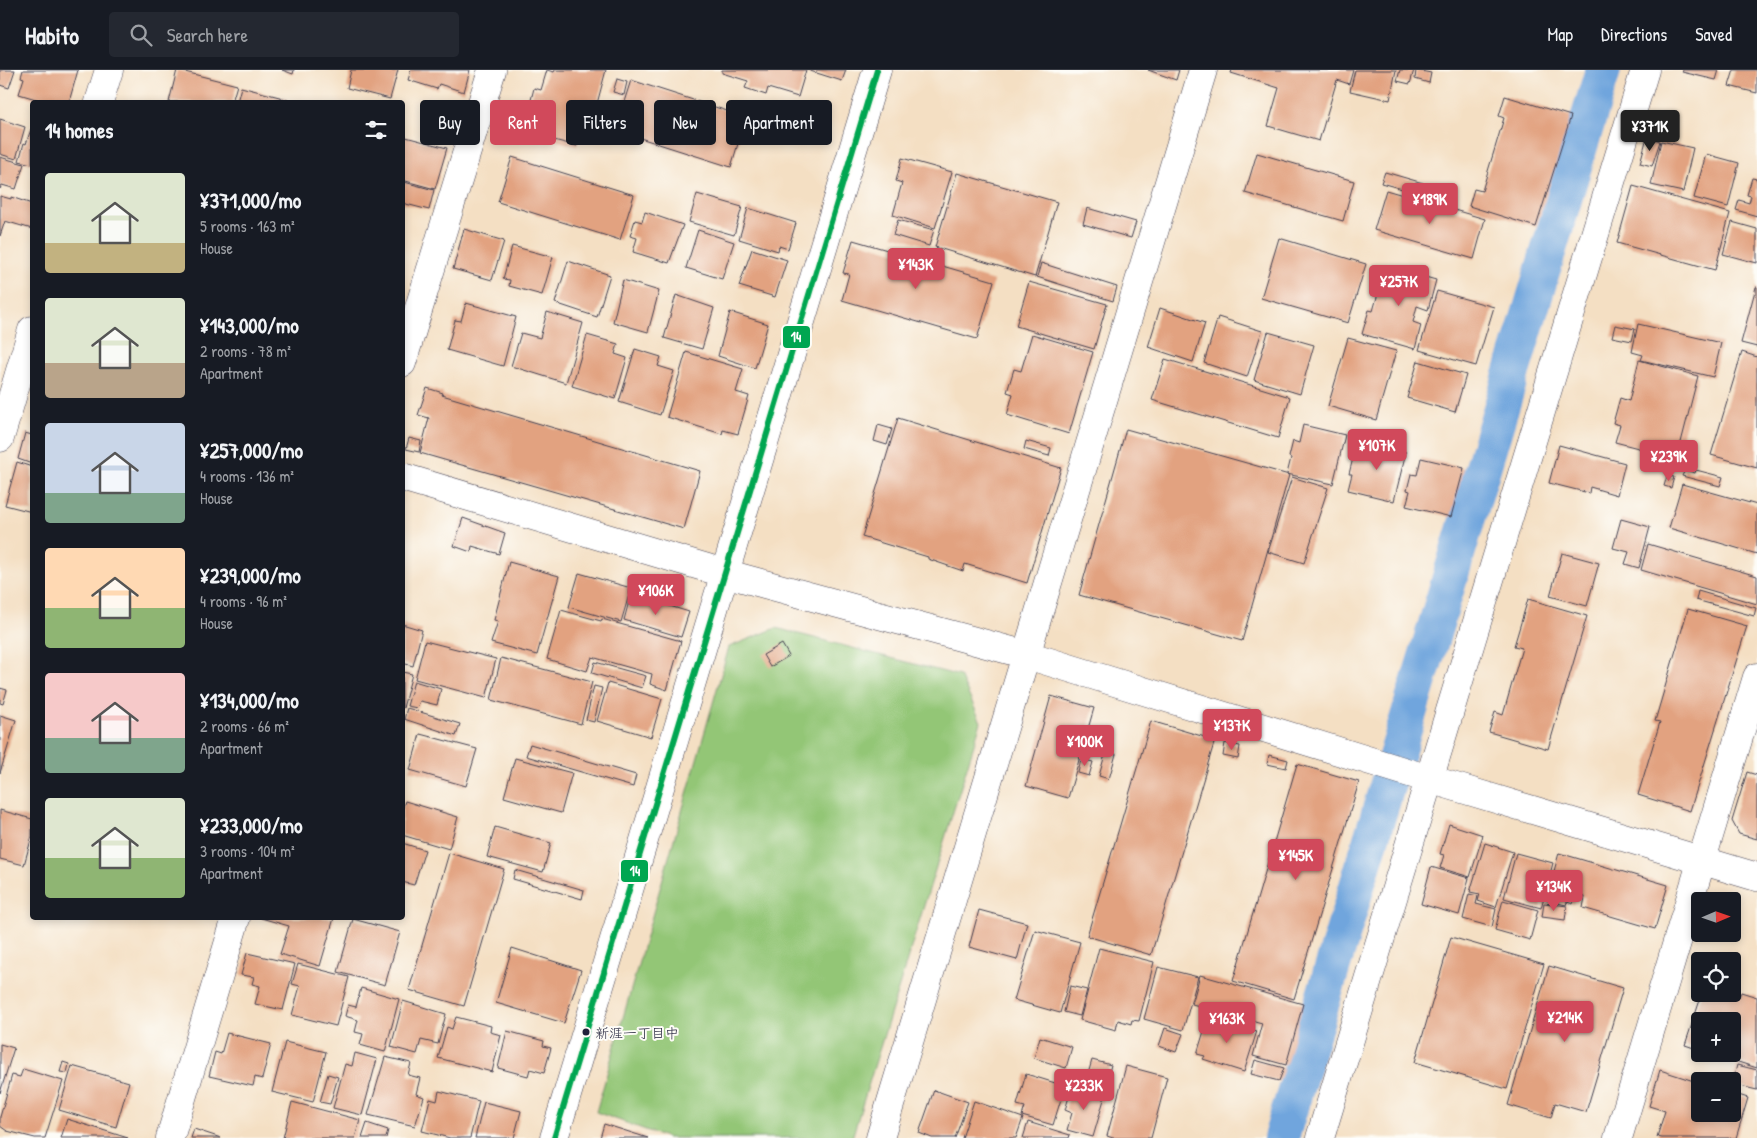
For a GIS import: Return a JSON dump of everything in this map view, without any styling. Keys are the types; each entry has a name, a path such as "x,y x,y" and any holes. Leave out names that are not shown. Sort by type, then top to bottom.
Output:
{"street":[{"path":"100,100 109,70"},
{"path":"405,352 492,70"},
{"path":"554,1138 877,70"},
{"path":"880,1138 1204,70"},
{"path":"1320,1138 1421,777 1645,70"},
{"path":"0,438 18,365 30,335"},
{"path":"405,478 724,573 1027,655 1378,764 1757,877"},
{"path":"1618,1138 1757,677"},
{"path":"170,1138 235,920"}],"green space":[{"path":"776,628 960,676 981,722 852,1138 668,1138 596,1112 729,647"}],"building":[{"path":"0,70 15,70 9,88 0,85"},
{"path":"23,70 78,70 70,100 39,100 19,94 24,78 21,77"},
{"path":"177,70 237,85 233,100 170,100"},
{"path":"282,70 294,70 293,74"},
{"path":"351,70 398,70 390,99 347,88"},
{"path":"411,70 470,70 464,92 439,84 437,89 408,80"},
{"path":"547,70 554,72 555,70 606,70 598,100 566,100 566,143 556,141 556,100 531,100 534,88 541,90"},
{"path":"722,70 806,70 798,97 768,88 766,95 745,88 748,81 722,73"},
{"path":"807,70 846,70 842,81"},
{"path":"1148,70 1179,70 1176,80"},
{"path":"1232,70 1353,70 1349,84 1337,80 1319,141 1268,126 1279,88 1231,73"},
{"path":"1355,70 1396,70 1390,100 1350,91"},
{"path":"1400,70 1414,70 1410,84 1397,81"},
{"path":"1416,70 1431,73 1429,83 1415,79"},
{"path":"1683,70 1719,70 1716,80 1682,72"},
{"path":"1734,70 1757,70 1757,93 1729,86"},
{"path":"617,79 627,82 624,95 613,92"},
{"path":"631,80 693,100 654,100 654,142 644,139 644,100 625,100"},
{"path":"241,87 287,99 287,100 238,100"},
{"path":"1505,96 1571,116 1536,227 1469,206 1474,189 1482,191 1504,118 1499,116"},
{"path":"716,107 726,111 726,145 738,145 731,167 662,145 716,145"},
{"path":"0,119 25,127 16,159 0,154"},
{"path":"30,132 30,164 19,161 24,143 26,144"},
{"path":"405,137 420,141 420,145 436,145 447,148 435,189 405,181"},
{"path":"1647,137 1660,141 1652,166 1640,163"},
{"path":"1661,141 1693,148 1683,192 1651,185"},
{"path":"1257,153 1354,181 1343,221 1245,193"},
{"path":"1706,154 1739,163 1728,207 1694,198"},
{"path":"0,157 24,164 16,189 2,185 0,189"},
{"path":"512,157 634,195 620,240 498,202"},
{"path":"902,158 952,172 935,228 893,215 902,183 896,181"},
{"path":"1385,172 1423,183 1420,194 1381,183"},
{"path":"957,173 1057,202 1035,277 935,247"},
{"path":"1752,178 1757,179 1757,216 1736,210 1739,200 1749,203 1751,196 1747,195"},
{"path":"405,182 434,190 429,210 405,204"},
{"path":"1633,186 1730,213 1715,270 1617,243"},
{"path":"1386,190 1485,219 1474,259 1374,230"},
{"path":"697,194 742,207 734,235 689,222"},
{"path":"0,196 11,199 11,197 30,203 30,228 5,221 0,236"},
{"path":"748,208 796,223 788,249 779,246 778,251 739,239"},
{"path":"1087,208 1136,222 1131,238 1083,224"},
{"path":"645,212 683,225 669,263 633,252 637,238 630,236 635,220 642,222"},
{"path":"898,220 934,230 929,246 893,235"},
{"path":"1732,222 1757,229 1757,263 1723,254"},
{"path":"464,229 504,241 492,280 453,269"},
{"path":"698,230 734,242 722,279 686,268"},
{"path":"1279,238 1366,264 1348,323 1261,298"},
{"path":"853,240 994,281 977,339 842,300 849,274 843,273"},
{"path":"512,246 553,257 542,295 509,286 510,280 503,279"},
{"path":"752,249 787,260 775,297 739,286"},
{"path":"568,261 610,275 597,317 555,303"},
{"path":"1041,263 1117,287 1113,301 1037,277"},
{"path":"1386,266 1436,280 1428,310 1417,306 1413,322 1421,325 1415,349 1362,334 1369,310 1373,311"},
{"path":"623,280 659,291 648,332 613,322"},
{"path":"1029,282 1107,304 1094,349 1016,326"},
{"path":"1757,287 1757,347 1741,343"},
{"path":"1437,291 1494,307 1476,366 1419,350"},
{"path":"676,295 714,308 702,349 664,338"},
{"path":"466,303 516,317 503,366 447,350 455,320 461,321"},
{"path":"1160,308 1205,323 1193,362 1148,347"},
{"path":"547,312 583,323 566,383 511,366 521,333 540,338"},
{"path":"730,312 768,324 755,368 718,356"},
{"path":"1218,317 1262,331 1247,377 1204,363"},
{"path":"1638,324 1721,343 1713,377 1641,360 1643,355 1632,352"},
{"path":"1615,325 1635,329 1632,341 1612,337"},
{"path":"1268,332 1314,345 1300,394 1254,380"},
{"path":"1032,334 1093,352 1069,434 1007,415 1013,394 1007,392 1014,369 1021,371"},
{"path":"587,335 618,344 615,354 627,358 615,399 572,386"},
{"path":"1348,338 1396,351 1376,420 1328,406"},
{"path":"635,349 661,357 658,366 674,371 660,415 619,402"},
{"path":"686,352 743,369 736,392 749,396 738,434 723,430 722,434 667,417"},
{"path":"1742,352 1757,357 1757,468 1711,455"},
{"path":"1165,359 1290,397 1278,438 1152,400"},
{"path":"1639,360 1698,376 1677,458 1615,442 1620,425 1613,423 1620,398 1629,401"},
{"path":"1418,361 1466,375 1455,412 1407,398"},
{"path":"427,388 443,393 442,395 700,471 684,529 420,453 429,418 418,415"},
{"path":"898,418 1061,468 1027,583 965,564 963,571 928,559 928,557 862,537"},
{"path":"878,425 892,429 887,445 874,441"},
{"path":"1303,425 1345,435 1333,484 1287,474 1293,441 1299,443"},
{"path":"1126,429 1289,475 1242,641 1079,595"},
{"path":"25,433 30,434 30,463 18,459"},
{"path":"409,438 421,441 419,452 406,449"},
{"path":"1026,441 1051,448 1049,456 1024,449"},
{"path":"1364,441 1406,452 1394,501 1348,490 1353,458 1359,459"},
{"path":"1559,445 1625,463 1617,495 1590,487 1589,493 1549,483"},
{"path":"1421,458 1464,468 1451,517 1406,506 1410,491 1407,490 1411,474 1417,475"},
{"path":"17,462 30,466 30,511 5,505"},
{"path":"1685,470 1695,473 1696,470 1723,477 1720,486 1682,476"},
{"path":"1667,476 1674,477 1671,488 1664,486"},
{"path":"1292,477 1328,488 1304,563 1268,552"},
{"path":"1682,484 1757,505 1757,554 1669,528"},
{"path":"463,518 505,533 499,554 472,546 471,552 454,546"},
{"path":"1621,519 1650,527 1639,568 1625,564 1629,552 1613,548"},
{"path":"1648,544 1757,576 1757,604 1641,570"},
{"path":"1562,553 1599,563 1587,606 1550,596"},
{"path":"509,562 559,576 537,655 491,643 498,621 494,620"},
{"path":"579,573 631,588 621,622 569,607"},
{"path":"1698,591 1756,608 1754,616 1696,600"},
{"path":"631,594 689,612 681,637 624,620"},
{"path":"1528,599 1587,616 1548,749 1489,732 1495,712 1503,715 1522,648 1514,646"},
{"path":"1688,609 1747,626 1690,811 1638,795 1660,722 1655,721"},
{"path":"561,610 601,621 602,619 681,641 667,690 650,684 652,674 592,657 587,671 547,659"},
{"path":"405,625 422,630 413,666 405,664"},
{"path":"425,641 496,659 486,698 415,679"},
{"path":"782,644 789,656 770,667 763,655"},
{"path":"501,658 592,682 581,724 491,700"},
{"path":"595,662 646,676 642,688 592,673"},
{"path":"405,673 412,674 405,700"},
{"path":"414,681 441,689 437,705 420,701 417,708 407,706"},
{"path":"608,683 662,699 651,737 597,721"},
{"path":"594,686 602,688 594,722 586,720"},
{"path":"0,688 7,690 3,704 0,703"},
{"path":"1051,696 1094,708 1068,798 1026,786"},
{"path":"407,708 460,724 456,736 405,719"},
{"path":"0,715 16,720 0,773"},
{"path":"1151,721 1215,740 1151,955 1087,936"},
{"path":"420,734 477,749 466,786 410,770"},
{"path":"1225,743 1240,746 1238,759 1223,756"},
{"path":"530,744 636,775 633,787 526,756"},
{"path":"1106,751 1116,754 1109,779 1099,776"},
{"path":"1269,755 1288,760 1286,768 1267,764"},
{"path":"515,758 572,773 561,813 504,797"},
{"path":"1081,759 1093,762 1089,776 1078,773"},
{"path":"1297,764 1359,782 1294,999 1233,981"},
{"path":"1747,772 1757,775 1757,839 1739,834 1732,821"},
{"path":"405,801 458,817 449,849 405,836"},
{"path":"0,810 30,818 30,843 24,865 0,859"},
{"path":"1449,824 1483,835 1470,877 1440,868 1444,855 1440,854"},
{"path":"495,827 551,843 543,872 487,857"},
{"path":"1485,843 1513,852 1496,907 1478,901 1480,894 1470,892"},
{"path":"405,844 425,850 414,885 405,883"},
{"path":"449,853 504,869 464,1006 409,990"},
{"path":"1516,853 1553,863 1541,908 1504,898"},
{"path":"1559,853 1668,885 1655,929 1583,908 1585,897 1576,894 1573,904 1567,902 1566,905 1546,900"},
{"path":"1431,867 1469,878 1459,915 1421,904"},
{"path":"515,870 584,890 582,899 513,879"},
{"path":"1469,894 1478,896 1476,904 1496,909 1492,927 1463,919"},
{"path":"1503,900 1538,910 1530,940 1495,930"},
{"path":"1544,903 1567,906 1565,920 1542,917"},
{"path":"979,910 1027,923 1017,960 969,947"},
{"path":"268,920 333,920 320,966 280,954 289,926"},
{"path":"353,920 400,932 385,985 338,972"},
{"path":"1035,930 1080,942 1060,1013 1014,1000"},
{"path":"1451,937 1544,964 1507,1089 1415,1062"},
{"path":"512,948 581,970 564,1023 496,1003"},
{"path":"1099,948 1154,962 1139,1021 1132,1020 1131,1024 1118,1020 1116,1030 1080,1020"},
{"path":"247,953 295,964 283,1010 255,1004 260,986 252,984 254,977 241,975"},
{"path":"298,964 349,977 336,1026 292,1015 300,986 292,984"},
{"path":"1549,966 1623,988 1586,1112 1555,1103 1551,1118 1508,1105"},
{"path":"1158,967 1198,977 1183,1030 1144,1019"},
{"path":"1200,975 1303,1004 1286,1065 1253,1056 1262,1023 1192,1004"},
{"path":"1070,986 1087,990 1080,1016 1064,1012"},
{"path":"361,988 399,999 385,1052 360,1045 363,1034 355,1032 358,1020 345,1016 348,1005 356,1007"},
{"path":"1741,992 1757,997 1757,1068 1738,1062 1741,1062 1741,1012 1696,1012 1699,1002 1741,1002"},
{"path":"403,1001 446,1014 438,1044 421,1040 417,1054 391,1047"},
{"path":"456,1017 491,1026 490,1032 501,1035 492,1072 438,1058 447,1027 452,1029"},
{"path":"1208,1018 1215,1020 1215,1018 1257,1031 1244,1072 1203,1059 1205,1056 1197,1054"},
{"path":"1691,1027 1691,1047 1685,1045"},
{"path":"1165,1028 1183,1034 1176,1052 1159,1046"},
{"path":"507,1031 544,1041 543,1046 551,1048 544,1073 530,1069 528,1076 498,1068"},
{"path":"227,1033 271,1044 262,1079 255,1077 253,1086 209,1076 215,1052 221,1054"},
{"path":"1040,1037 1072,1047 1066,1068 1034,1058"},
{"path":"285,1042 326,1052 313,1102 272,1092"},
{"path":"0,1044 14,1048 0,1093"},
{"path":"355,1053 377,1059 362,1115 333,1108 345,1064 352,1066"},
{"path":"385,1057 411,1063 408,1075 420,1078 416,1094 424,1097 415,1126 368,1115"},
{"path":"1092,1060 1111,1065 1105,1086 1086,1081"},
{"path":"1255,1060 1284,1068 1279,1081 1251,1074"},
{"path":"63,1062 69,1064 67,1073 60,1072"},
{"path":"1737,1065 1757,1070 1757,1090 1741,1086 1741,1072 1735,1072"},
{"path":"72,1066 129,1082 116,1127 59,1110"},
{"path":"1126,1066 1167,1077 1151,1138 1113,1138 1107,1136"},
{"path":"23,1069 63,1081 45,1138 35,1138 7,1131 0,1126 0,1117 12,1075 20,1077"},
{"path":"1660,1070 1691,1080 1691,1122 1741,1122 1736,1138 1662,1138 1657,1137 1665,1111 1649,1106"},
{"path":"328,1074 338,1077 330,1104 320,1102"},
{"path":"1026,1074 1065,1086 1053,1125 1022,1116 1025,1107 1017,1105"},
{"path":"1072,1087 1105,1096 1093,1137 1067,1130 1072,1113 1065,1110"},
{"path":"934,1090 968,1102 955,1138 932,1138 919,1133"},
{"path":"439,1091 479,1101 470,1138 450,1138 422,1131 430,1099 437,1101"},
{"path":"1741,1096 1748,1098 1741,1121"},
{"path":"974,1101 1023,1118 1016,1138 962,1138"},
{"path":"292,1102 360,1120 355,1138 283,1138"},
{"path":"484,1102 521,1111 514,1138 475,1138"},
{"path":"67,1119 128,1138 61,1138"},
{"path":"1028,1122 1070,1135 1069,1138 1023,1138"},
{"path":"367,1123 388,1130 386,1138 362,1138"},
{"path":"604,1124 648,1138 600,1138"},
{"path":"194,1129 221,1138 191,1138"}],"waterway":[{"path":"1281,1138 1603,70"}],"transit line":[{"name":"14","path":"554,1138 877,70"}],"place":[{"name":"新涯一丁目中","path":"586,1032"}]}
